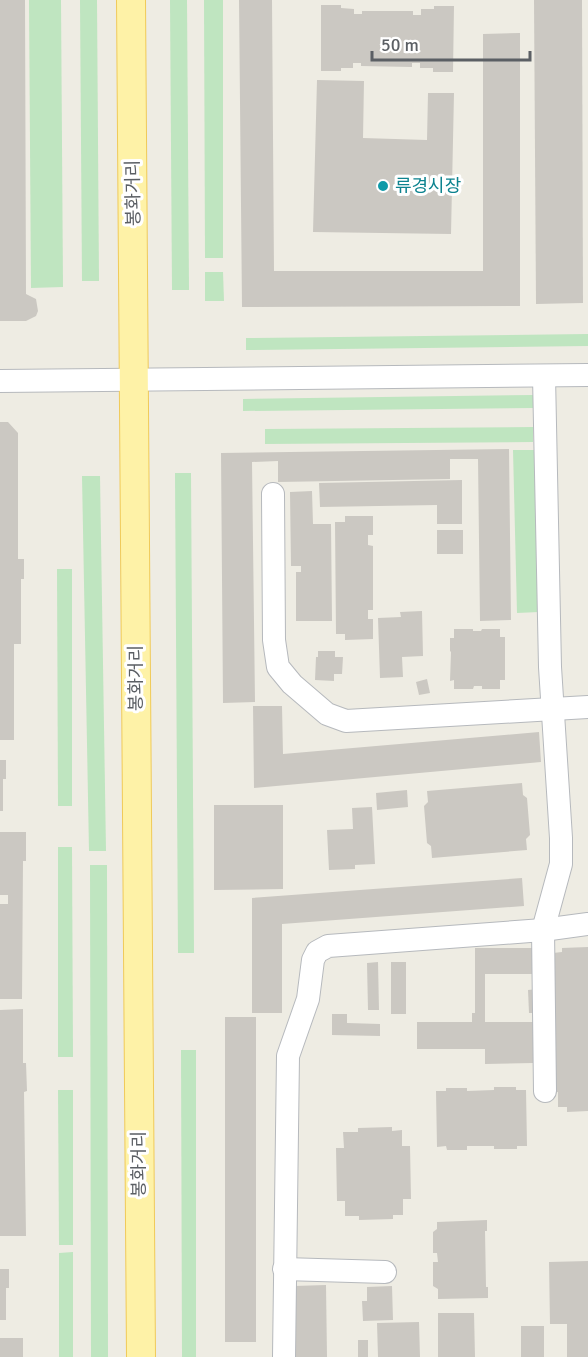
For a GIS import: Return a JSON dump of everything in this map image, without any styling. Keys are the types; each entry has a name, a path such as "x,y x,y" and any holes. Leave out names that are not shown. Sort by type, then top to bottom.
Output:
{"main road":[{"name":"봉화거리","path":"131,0 141,1357"}],"street":[{"path":"0,381 588,375"},
{"path":"544,376 550,667 561,838 561,864 543,930 545,1090"},
{"path":"273,494 274,640 278,667 291,684 327,714 346,721 588,707"},
{"path":"284,1357 288,1056 308,999 313,960 317,952 328,946 543,930 588,924"},
{"path":"284,1269 385,1272"}],"green space":[{"path":"29,0 61,0 63,287 31,288"},
{"path":"80,0 97,0 99,281 82,281"},
{"path":"170,0 187,0 189,290 172,290"},
{"path":"204,0 223,0 223,258 205,258"},
{"path":"205,272 223,272 224,301 205,301"},
{"path":"588,334 588,346 246,350 246,338"},
{"path":"533,395 533,408 243,411 243,399"},
{"path":"533,427 533,442 265,444 265,429"},
{"path":"513,450 536,450 539,612 517,613"},
{"path":"175,473 191,473 194,953 178,953"},
{"path":"82,476 100,476 106,851 89,851"},
{"path":"57,569 72,569 72,806 58,806"},
{"path":"58,847 72,847 73,1057 58,1057"},
{"path":"90,865 107,865 108,1357 91,1357"},
{"path":"181,1050 196,1050 196,1357 182,1357"},
{"path":"58,1090 73,1090 73,1245 59,1245"},
{"path":"73,1252 73,1357 59,1357 59,1253"}],"building":[{"path":"0,0 25,0 26,294 36,299 38,311 36,316 26,321 0,321"},
{"path":"239,0 272,0 274,271 483,271 483,34 520,33 520,306 242,307"},
{"path":"534,0 582,0 583,303 536,304"},
{"path":"321,5 341,5 341,8 354,9 354,14 362,14 362,11 413,11 413,15 421,15 421,9 434,9 434,6 454,6 453,72 433,72 433,68 420,68 420,63 412,63 412,67 361,66 361,63 353,63 353,68 341,68 341,71 321,71"},
{"name":"류경시장","path":"317,80 364,81 363,138 427,140 428,93 454,93 451,234 313,232"},
{"path":"0,422 8,422 18,433 18,559 24,559 24,579 21,579 21,644 14,644 14,740 0,740"},
{"path":"509,449 511,620 480,621 478,459 450,459 450,479 278,482 278,461 252,462 255,702 223,703 221,453"},
{"path":"462,480 462,524 437,524 437,505 320,507 319,483"},
{"path":"312,491 313,524 331,524 332,621 296,621 296,572 301,572 301,566 291,566 290,492"},
{"path":"345,516 373,516 373,535 368,535 368,545 373,546 373,610 368,610 368,619 373,619 373,639 345,640 345,634 336,634 335,522 345,522"},
{"path":"437,530 463,530 463,554 437,554"},
{"path":"422,611 423,656 402,657 403,677 380,678 378,618 401,617 400,612"},
{"path":"454,629 481,631 482,629 500,629 500,637 505,637 505,680 500,680 500,689 482,689 482,686 474,686 473,689 454,689 454,680 450,681 450,638 454,638"},
{"path":"318,651 335,651 335,657 343,657 342,674 334,674 334,681 315,680"},
{"path":"427,679 430,693 419,695 416,682"},
{"path":"253,706 282,706 283,754 539,732 541,762 254,788"},
{"path":"0,760 6,760 6,779 3,779 3,811 0,811"},
{"path":"522,783 523,795 527,798 530,835 526,839 527,850 432,858 431,846 427,843 424,806 428,802 427,791"},
{"path":"407,790 408,807 377,810 376,793"},
{"path":"214,805 283,805 283,889 214,890"},
{"path":"372,807 375,864 355,865 355,869 329,870 327,830 353,829 352,808"},
{"path":"0,832 26,832 26,861 23,861 22,999 0,999 0,904 8,904 8,895 0,895"},
{"path":"522,878 524,906 282,924 282,1013 252,1013 252,898"},
{"path":"588,947 588,1111 567,1112 567,1107 558,1107 558,1092 551,1093 553,953 562,952 562,948"},
{"path":"475,948 539,948 539,974 485,974 485,1022 533,1022 533,1063 485,1064 485,1049 417,1049 417,1022 472,1022 472,1013 475,1013"},
{"path":"378,962 379,1010 368,1010 367,963"},
{"path":"391,962 406,962 406,1014 391,1014"},
{"path":"538,989 539,1013 529,1013 528,990"},
{"path":"23,1009 23,1063 26,1063 27,1091 24,1092 26,1236 0,1236 0,1010"},
{"path":"332,1014 347,1014 347,1023 380,1024 380,1036 332,1035"},
{"path":"225,1017 256,1017 256,1342 225,1342"},
{"path":"494,1087 516,1087 516,1090 526,1090 527,1146 517,1146 517,1149 494,1149 494,1146 467,1146 467,1150 447,1150 446,1146 437,1147 436,1091 446,1091 446,1088 467,1088 467,1091 494,1090"},
{"path":"392,1127 392,1131 402,1130 402,1146 410,1146 411,1199 403,1199 403,1215 393,1215 393,1219 359,1220 359,1216 345,1216 345,1201 337,1201 336,1148 344,1148 343,1132 358,1132 358,1128"},
{"path":"487,1220 487,1231 485,1231 488,1298 438,1299 438,1289 433,1286 433,1262 438,1262 437,1253 433,1253 433,1232 437,1229 437,1222"},
{"path":"588,1261 588,1357 567,1357 567,1324 550,1324 549,1262"},
{"path":"0,1269 9,1269 9,1288 6,1288 6,1320 0,1320"},
{"path":"326,1285 327,1357 295,1357 294,1286"},
{"path":"392,1286 393,1320 363,1321 362,1301 367,1301 367,1287"},
{"path":"438,1313 474,1313 475,1357 438,1357"},
{"path":"419,1322 420,1357 378,1357 377,1323"},
{"path":"521,1326 544,1326 544,1357 521,1357"},
{"path":"0,1338 23,1338 23,1357 0,1357"},
{"path":"358,1340 368,1340 368,1357 358,1357"}],"place":[{"name":"류경시장","path":"383,186"}]}
